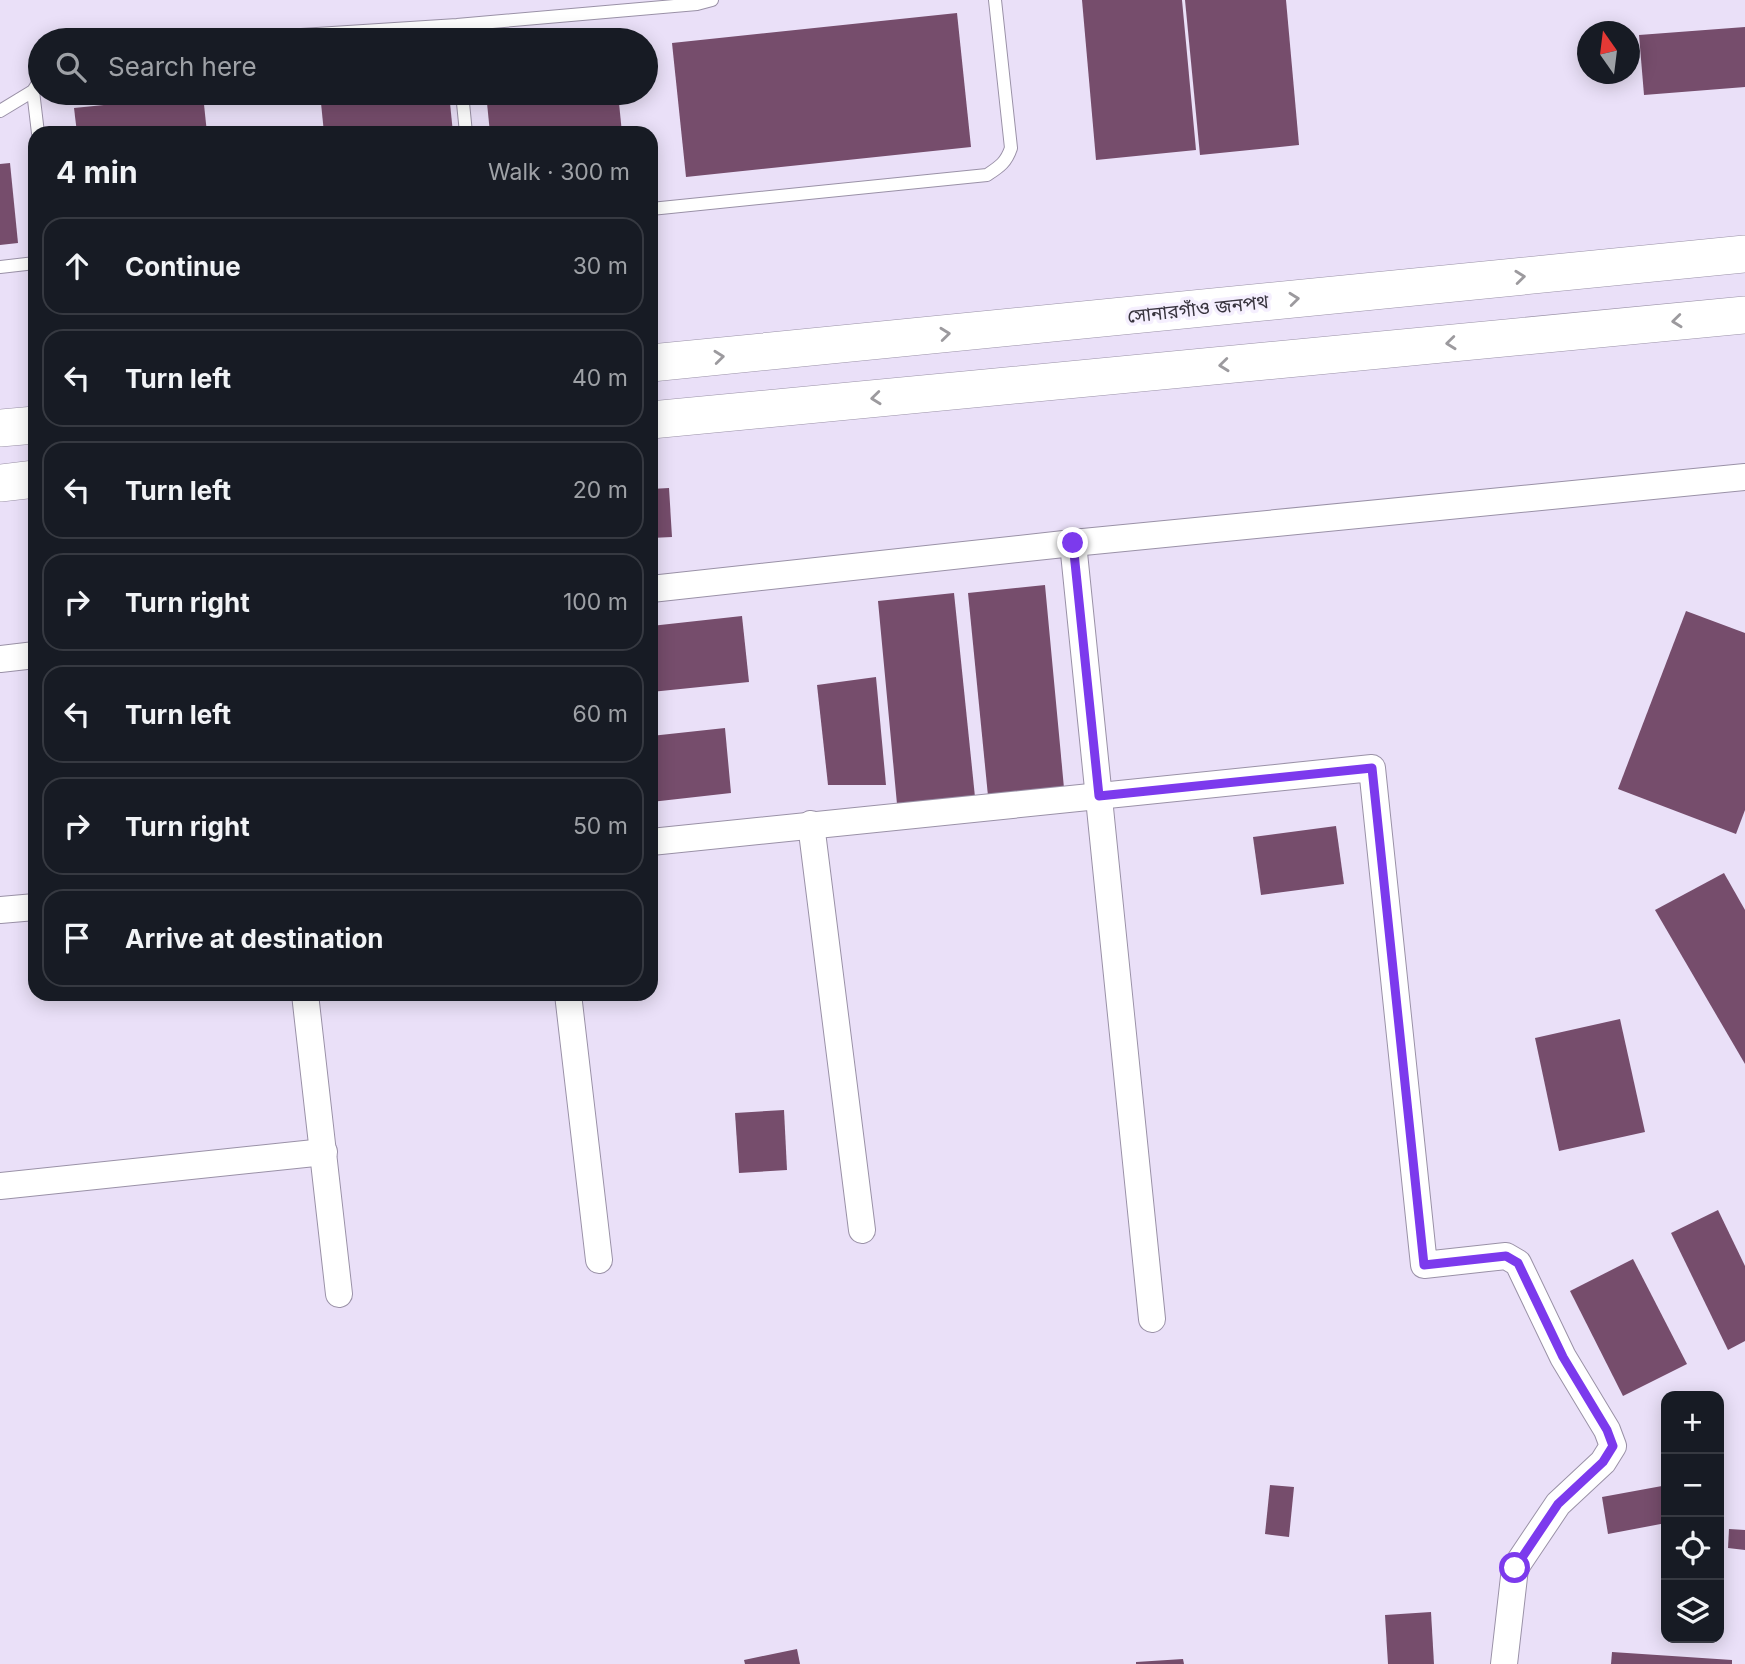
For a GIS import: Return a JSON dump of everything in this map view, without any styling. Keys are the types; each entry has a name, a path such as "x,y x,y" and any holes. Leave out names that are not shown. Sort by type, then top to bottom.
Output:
{"main road":[{"name":"সোনারগাঁও জনপথ","path":"658,362 1745,254"},
{"path":"658,419 1745,315"},
{"path":"0,428 28,426"},
{"path":"0,483 28,480"}],"street":[{"path":"658,588 1073,543 1745,477"},
{"path":"1073,543 1152,1319"},
{"path":"0,659 28,656"},
{"path":"658,841 1372,768 1424,1265 1506,1256 1518,1263 1563,1357 1607,1430 1613,1446 1603,1462 1558,1504 1515,1568 1504,1664"},
{"path":"811,824 862,1230"},
{"path":"0,910 28,908"},
{"path":"306,1001 339,1294"},
{"path":"569,1001 599,1260"},
{"path":"0,1186 324,1152"}],"lane":[{"path":"410,28 697,4 712,0"},
{"path":"658,208 987,174 1001,167 1008,159 1011,148 995,0"},
{"path":"0,111 28,91"},
{"path":"37,105 38,126"},
{"path":"463,105 465,126"},
{"path":"0,267 28,264"}],"building":[{"path":"1082,0 1182,0 1196,150 1096,160"},
{"path":"1185,0 1286,0 1299,145 1200,155"},
{"path":"957,13 971,147 686,177 672,43"},
{"path":"1745,27 1745,87 1644,95 1640,35"},
{"path":"104,105 204,105 206,126 76,126 74,108"},
{"path":"321,105 450,105 452,126 323,126"},
{"path":"487,105 619,105 621,126 489,126"},
{"path":"10,163 18,243 0,245 0,164"},
{"path":"669,488 672,537 658,538 658,489"},
{"path":"1045,585 1064,788 988,796 968,593"},
{"path":"954,593 975,797 897,804 878,601"},
{"path":"1686,611 1745,633 1745,810 1736,834 1618,789"},
{"path":"742,616 749,682 658,691 658,625"},
{"path":"876,677 886,785 828,785 817,685"},
{"path":"725,728 731,793 658,801 658,735"},
{"path":"1336,826 1344,884 1261,895 1253,837"},
{"path":"1724,873 1745,910 1745,1064 1655,910"},
{"path":"1620,1019 1645,1132 1559,1151 1535,1038"},
{"path":"784,1110 787,1170 739,1173 735,1113"},
{"path":"1718,1210 1745,1266 1745,1341 1728,1350 1671,1233"},
{"path":"1633,1259 1687,1364 1623,1396 1570,1291"},
{"path":"1270,1485 1294,1487 1289,1537 1265,1534"},
{"path":"1661,1486 1661,1524 1608,1534 1602,1497"},
{"path":"1729,1529 1745,1530 1745,1550 1728,1548"},
{"path":"1431,1612 1434,1664 1388,1664 1385,1615"},
{"path":"797,1649 800,1664 745,1664 744,1660"},
{"path":"1612,1652 1732,1660 1732,1664 1611,1664"},
{"path":"1183,1659 1184,1664 1136,1664 1136,1662"}],"route":[{"path":"1073,543 1099,796 1372,768 1424,1265 1506,1256 1518,1263 1563,1357 1607,1430 1613,1446 1603,1462 1558,1504 1515,1568"}]}
